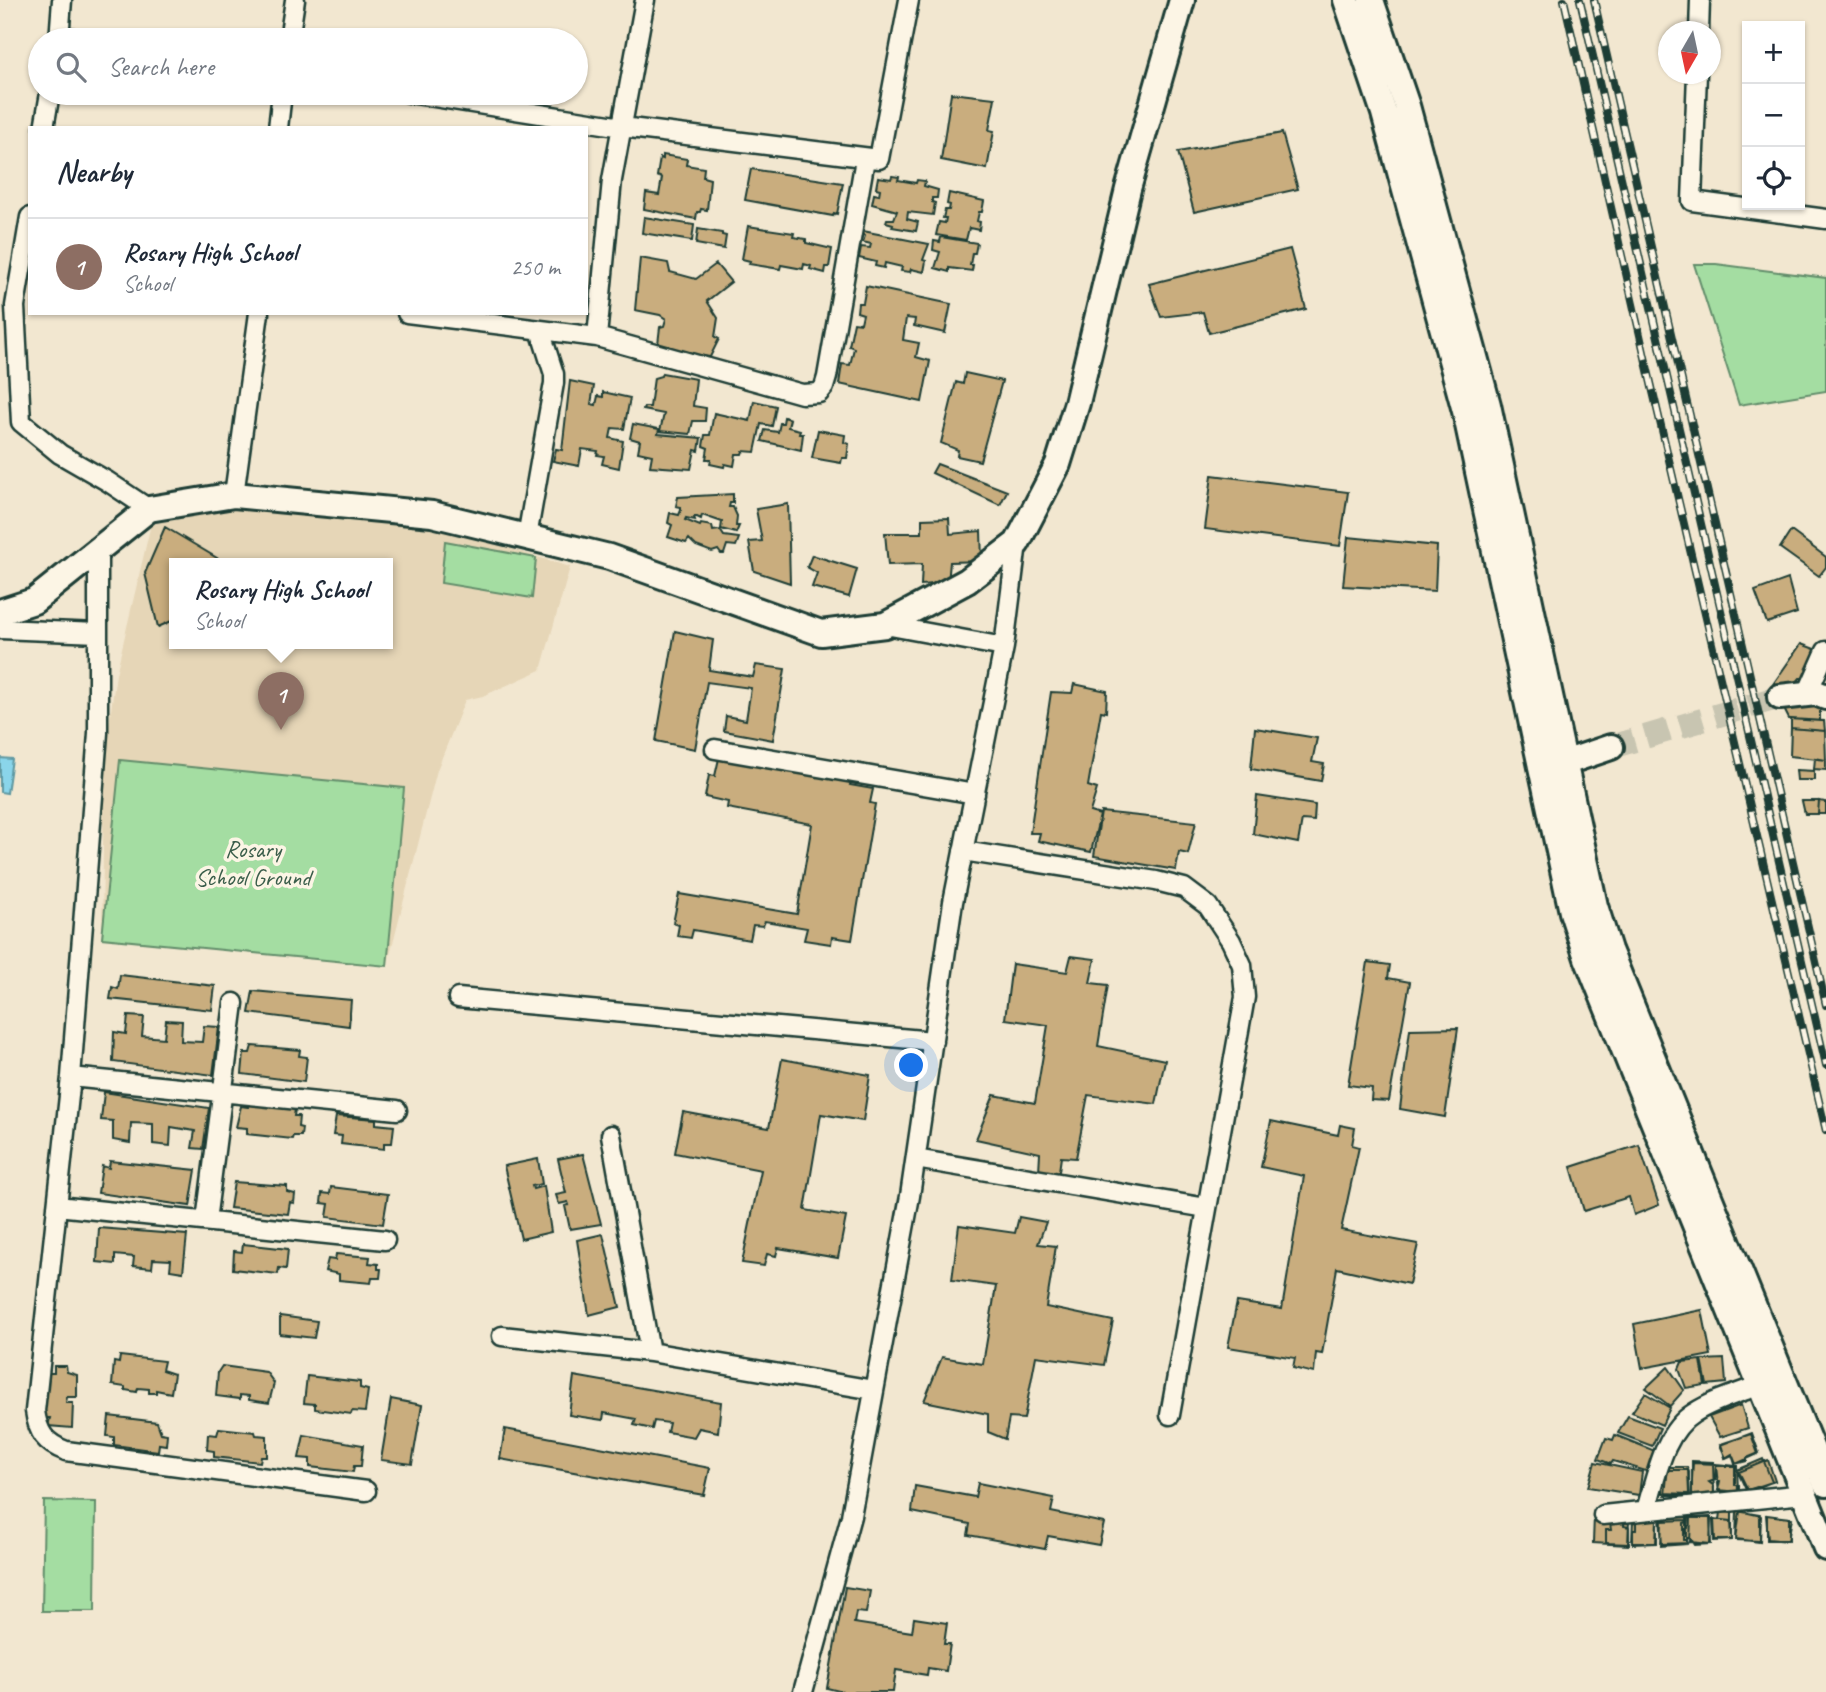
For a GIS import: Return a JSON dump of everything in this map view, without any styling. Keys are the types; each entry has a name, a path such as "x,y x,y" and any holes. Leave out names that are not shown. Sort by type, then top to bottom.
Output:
{"main road":[{"path":"0,612 34,601 149,509 234,495 432,514 609,557 821,633 885,625 967,581 1017,543 1058,464 1077,403 1128,189 1182,0"},
{"path":"1346,0 1384,113 1465,411 1555,766 1581,848 1595,906 1609,950 1815,1489 1826,1548"},
{"path":"1371,0 1407,106 1489,405 1555,766 1558,853 1572,912 1587,958 1760,1385 1815,1489"},
{"path":"1780,697 1817,695"},
{"path":"1555,766 1611,747"}],"street":[{"path":"60,28 62,0"},
{"path":"291,28 295,0"},
{"path":"597,337 612,180 645,0"},
{"path":"484,105 622,127 879,159 909,0"},
{"path":"1699,21 1700,0"},
{"path":"1697,84 1692,201 1826,219"},
{"path":"44,126 48,105"},
{"path":"278,126 281,105"},
{"path":"423,315 597,337 802,394 819,393 827,377 865,159"},
{"path":"28,229 15,306 21,422 60,454 149,509"},
{"path":"234,495 259,315"},
{"path":"527,537 554,383 554,374 540,330"},
{"path":"803,1692 851,1516 916,1159 953,902 1004,647 1017,543"},
{"path":"98,551 98,733 71,1077 35,1411 37,1426 43,1438 51,1445 66,1451 366,1490"},
{"path":"885,625 1004,647"},
{"path":"0,629 98,633"},
{"path":"1817,695 1826,651"},
{"path":"715,749 975,794"},
{"path":"963,852 1156,881 1184,888 1208,906 1231,940 1242,965 1245,997 1170,1415"},
{"path":"458,998 933,1041"},
{"path":"206,1221 234,1003"},
{"path":"71,1077 397,1110"},
{"path":"611,1135 650,1352"},
{"path":"916,1159 1207,1208"},
{"path":"57,1206 385,1240"},
{"path":"502,1336 650,1352 874,1390"},
{"path":"1646,1510 1666,1450 1680,1425 1693,1413 1760,1385"},
{"path":"1603,1515 1815,1489"}],"shaded area":[{"path":"237,509 427,523 570,567 541,670 483,696 465,700 437,770 387,966 102,938 104,760 116,674 151,524"}],"green space":[{"path":"1694,264 1716,264 1826,278 1826,391 1739,405"},
{"path":"445,541 536,558 532,598 441,583"},
{"name":"Rosary School Ground","path":"120,760 404,788 387,966 102,938"},
{"path":"44,1501 96,1502 95,1611 42,1611"}],"water":[{"path":"0,758 12,759 7,793 0,792"}],"building":[{"path":"951,93 995,98 989,130 994,131 987,169 941,160"},
{"path":"1282,133 1298,189 1194,212 1178,152"},
{"path":"663,155 687,159 686,165 704,168 703,177 710,179 707,210 701,209 697,212 696,219 644,209 646,193 659,195 662,178 657,176"},
{"path":"751,169 843,183 837,214 834,213 833,216 745,200"},
{"path":"892,176 899,177 898,180 916,183 917,180 925,181 924,186 938,190 937,198 932,198 935,203 933,215 908,212 907,219 918,222 916,231 892,227 893,224 886,222 887,219 894,219 897,211 872,204 874,194 879,195 880,189 876,188 878,177 891,179"},
{"path":"949,193 984,201 977,221 980,222 979,230 969,228 966,240 936,235 939,222 945,223 946,218 943,218 945,210 949,210"},
{"path":"644,217 694,225 692,241 642,233"},
{"path":"748,226 794,233 793,237 806,239 806,243 832,249 829,267 826,267 825,273 810,269 811,266 804,264 803,269 781,265 780,269 749,264 750,261 742,259"},
{"path":"698,229 726,236 724,249 696,244"},
{"path":"863,231 929,244 923,260 926,261 924,272 911,269 910,272 901,271 902,267 885,263 884,268 875,266 876,262 859,258 861,247 870,248 871,244 863,242"},
{"path":"941,237 977,243 975,253 972,253 972,271 949,268 949,272 935,268 940,252 933,250 934,241 940,242"},
{"path":"1290,249 1306,309 1209,333 1203,312 1161,317 1149,284"},
{"path":"640,258 668,263 670,272 696,279 716,264 731,282 707,301 718,318 715,337 719,339 710,357 670,352 658,344 660,327 664,326 666,319 660,315 635,310"},
{"path":"866,286 951,304 945,333 914,326 915,319 906,318 903,340 919,343 916,357 930,361 922,402 839,384 842,364 850,365 854,348 849,346 854,322 861,323 863,314 857,312 858,303 863,303"},
{"path":"662,373 696,379 693,406 706,408 705,421 693,421 690,434 660,431 664,414 643,410 644,407 650,407 654,378"},
{"path":"965,373 1002,381 980,461 957,456 958,450 941,443 956,382 963,384"},
{"path":"570,381 594,386 591,404 596,405 598,396 603,397 603,392 630,398 624,429 612,428 610,438 623,441 619,468 602,464 604,456 597,455 598,451 582,449 579,466 553,461 556,449 562,450"},
{"path":"754,401 776,406 772,426 761,424 755,452 743,451 742,454 736,454 734,466 710,464 711,459 706,459 708,448 703,446 705,435 710,435 714,413 750,421"},
{"path":"784,417 790,419 788,427 800,430 799,434 803,434 801,450 762,441 765,430 778,432"},
{"path":"633,424 659,429 658,434 701,438 691,469 650,466 652,455 638,452 640,441 630,438"},
{"path":"818,430 845,435 844,442 849,444 847,458 842,458 841,463 812,458"},
{"path":"937,464 1007,491 1000,505 932,473"},
{"path":"1212,475 1348,492 1340,546 1205,529"},
{"path":"733,494 733,503 730,503 729,507 733,507 737,516 736,526 739,526 736,533 721,529 722,522 702,515 701,519 694,517 695,520 685,520 700,526 712,526 713,531 720,530 724,536 739,538 736,546 727,545 724,554 718,550 712,552 696,546 689,539 686,543 668,537 672,525 668,523 670,513 679,515 681,510 681,507 676,506 678,497"},
{"path":"788,504 790,583 754,571 749,542 762,541 756,509"},
{"path":"949,518 950,534 981,531 982,561 950,562 948,583 921,585 922,564 888,565 885,533 922,533 922,519"},
{"path":"165,527 217,558 169,558 169,622 158,627 145,573"},
{"path":"1791,531 1826,557 1826,567 1819,576 1780,548"},
{"path":"1348,537 1437,546 1435,591 1343,586"},
{"path":"812,555 857,569 849,597 812,587 817,573 807,567"},
{"path":"1788,579 1797,613 1767,623 1755,591"},
{"path":"675,631 713,640 709,670 753,677 756,665 785,669 773,740 724,731 726,716 746,720 751,688 707,682 695,749 656,741"},
{"path":"1801,644 1823,652 1810,678 1800,678 1791,689 1779,694 1771,687"},
{"path":"1074,684 1107,691 1106,712 1101,711 1088,786 1097,789 1090,812 1100,815 1091,852 1038,841 1040,833 1030,833 1051,692 1072,693"},
{"path":"1787,701 1820,706 1820,721 1789,719 1785,711"},
{"path":"1791,719 1824,721 1825,731 1791,728"},
{"path":"1255,728 1317,738 1312,762 1324,764 1321,781 1251,769"},
{"path":"1791,728 1825,731 1826,760 1790,756"},
{"path":"720,754 852,779 850,785 873,789 870,803 875,804 852,940 832,937 831,944 804,940 807,928 765,921 763,926 753,925 750,940 693,930 691,938 677,936 679,925 673,923 679,894 797,914 812,824 727,808 728,802 705,797 709,775 715,776"},
{"path":"1815,758 1826,760 1826,770 1814,769"},
{"path":"1796,770 1814,771 1814,780 1797,780"},
{"path":"1257,796 1315,805 1314,821 1302,820 1298,843 1253,834"},
{"path":"1802,801 1819,801 1818,814 1805,814"},
{"path":"1819,801 1826,802 1826,814 1818,814"},
{"path":"1101,812 1196,822 1188,854 1179,852 1176,870 1094,856"},
{"path":"1071,956 1095,959 1090,983 1108,985 1098,1046 1165,1060 1156,1104 1088,1095 1076,1158 1061,1157 1058,1178 1039,1171 1040,1153 976,1139 994,1095 1035,1103 1048,1025 1005,1019 1012,964 1067,972"},
{"path":"1368,962 1390,965 1388,978 1410,982 1389,1101 1371,1100 1372,1088 1348,1085"},
{"path":"120,975 215,986 212,1010 110,999 112,987 118,989"},
{"path":"253,991 351,1000 349,1026 249,1013"},
{"path":"128,1016 144,1017 142,1036 164,1038 166,1020 182,1021 181,1041 202,1042 204,1026 219,1027 213,1075 113,1062 114,1032 126,1034"},
{"path":"1458,1028 1445,1117 1400,1109 1410,1029"},
{"path":"252,1046 300,1050 299,1056 307,1057 304,1082 242,1074 244,1053 250,1053"},
{"path":"782,1059 870,1075 863,1121 821,1114 805,1210 846,1217 838,1258 778,1248 776,1256 767,1254 764,1266 742,1263 761,1170 675,1153 683,1112 769,1128"},
{"path":"104,1092 209,1108 203,1149 192,1148 195,1131 171,1127 170,1146 153,1144 153,1124 131,1123 130,1143 113,1140 113,1121 101,1120"},
{"path":"248,1104 295,1109 294,1116 299,1116 298,1127 302,1128 301,1136 293,1136 292,1139 247,1134 247,1128 236,1127 241,1106 248,1107"},
{"path":"336,1116 376,1119 376,1124 394,1126 392,1143 384,1143 384,1149 341,1144 342,1136 333,1135"},
{"path":"1271,1121 1338,1135 1340,1125 1355,1128 1352,1145 1359,1147 1341,1230 1418,1244 1409,1284 1337,1268 1322,1354 1316,1353 1314,1373 1293,1368 1295,1358 1228,1347 1237,1302 1282,1309 1304,1176 1261,1167"},
{"path":"1639,1145 1659,1205 1634,1215 1629,1197 1584,1211 1571,1167"},
{"path":"583,1154 601,1224 570,1229 565,1206 569,1205 568,1202 559,1204 556,1195 566,1193 558,1159"},
{"path":"538,1159 542,1184 532,1186 533,1189 544,1186 551,1232 521,1239 504,1166"},
{"path":"110,1161 196,1170 190,1206 98,1193 102,1166 109,1168"},
{"path":"234,1182 287,1186 287,1192 295,1194 294,1203 290,1202 288,1214 230,1208"},
{"path":"331,1187 388,1194 383,1224 327,1217 329,1204 321,1203 322,1193 330,1194"},
{"path":"1019,1217 1046,1222 1038,1244 1056,1246 1046,1307 1113,1321 1104,1365 1036,1356 1024,1419 1009,1418 1005,1439 988,1432 988,1414 924,1401 942,1357 983,1364 996,1286 952,1280 959,1225 1015,1233"},
{"path":"99,1228 187,1235 183,1272 170,1270 171,1260 153,1259 152,1268 133,1266 134,1257 115,1255 115,1264 97,1262"},
{"path":"603,1234 620,1307 589,1315 577,1240"},
{"path":"243,1244 288,1249 286,1269 279,1268 278,1274 233,1269 234,1251 242,1252"},
{"path":"336,1254 370,1257 369,1263 378,1264 378,1269 381,1269 380,1278 372,1278 371,1283 339,1280 339,1274 325,1271 328,1259 335,1260"},
{"path":"1702,1310 1711,1355 1642,1368 1634,1324"},
{"path":"280,1316 317,1321 314,1338 280,1334"},
{"path":"120,1356 164,1361 162,1370 174,1374 171,1393 156,1390 156,1393 149,1393 149,1389 138,1388 137,1392 112,1385 114,1362 119,1363"},
{"path":"1724,1359 1726,1383 1707,1385 1702,1360"},
{"path":"1701,1360 1705,1385 1686,1388 1679,1369 1682,1362"},
{"path":"54,1366 66,1366 67,1372 77,1375 77,1397 67,1397 66,1403 73,1403 72,1428 48,1426 50,1418 43,1418 48,1373 54,1373"},
{"path":"222,1366 266,1372 274,1383 269,1403 249,1400 249,1396 240,1395 240,1399 216,1396 218,1372"},
{"path":"1668,1367 1684,1390 1670,1406 1646,1388"},
{"path":"307,1376 360,1382 360,1388 368,1390 365,1412 352,1411 351,1414 315,1409 315,1404 304,1403"},
{"path":"574,1376 721,1402 718,1432 699,1428 694,1437 667,1432 669,1423 654,1421 652,1429 634,1425 636,1419 604,1413 603,1420 569,1415"},
{"path":"1645,1393 1670,1408 1662,1425 1632,1412"},
{"path":"391,1399 422,1405 412,1464 381,1460"},
{"path":"1741,1405 1748,1428 1720,1437 1709,1417"},
{"path":"109,1416 157,1422 161,1433 167,1434 166,1445 159,1444 158,1451 114,1445 114,1437 107,1436"},
{"path":"1628,1416 1660,1428 1652,1446 1618,1433"},
{"path":"219,1428 267,1436 267,1457 261,1457 260,1462 214,1457 214,1451 207,1450 208,1434 217,1435"},
{"path":"505,1429 710,1468 704,1495 500,1459"},
{"path":"1752,1433 1759,1453 1747,1458 1747,1461 1735,1464 1732,1455 1726,1458 1720,1445"},
{"path":"1751,1434 1758,1454 1736,1464 1732,1454 1725,1458 1721,1444"},
{"path":"304,1435 363,1445 361,1466 354,1466 353,1472 310,1467 310,1459 299,1458"},
{"path":"1615,1435 1655,1451 1649,1472 1598,1459 1606,1438 1613,1440"},
{"path":"1763,1459 1772,1482 1747,1492 1737,1470"},
{"path":"1768,1460 1775,1481 1748,1490 1739,1472"},
{"path":"1692,1461 1713,1462 1714,1496 1692,1496"},
{"path":"1595,1462 1642,1472 1639,1495 1588,1487"},
{"path":"1693,1463 1716,1464 1715,1480 1709,1482 1714,1486 1714,1496 1691,1496"},
{"path":"1716,1464 1735,1466 1735,1485 1739,1485 1739,1492 1718,1490 1720,1481 1715,1480"},
{"path":"1716,1466 1737,1466 1738,1492 1719,1493"},
{"path":"1668,1467 1687,1467 1689,1495 1665,1495"},
{"path":"1663,1470 1688,1470 1689,1494 1663,1493"},
{"path":"978,1483 1054,1498 1051,1512 1104,1523 1099,1545 1048,1536 1045,1549 968,1535 970,1524 912,1512 915,1486 975,1497"},
{"path":"1737,1511 1760,1515 1760,1541 1736,1540"},
{"path":"1740,1511 1761,1516 1760,1542 1736,1539"},
{"path":"1721,1512 1732,1513 1732,1540 1714,1541 1713,1520 1720,1520"},
{"path":"1766,1515 1792,1518 1788,1541 1768,1539"},
{"path":"1767,1515 1789,1518 1789,1540 1767,1540"},
{"path":"1594,1516 1629,1520 1628,1545 1593,1543"},
{"path":"1630,1517 1629,1523 1624,1522 1624,1526 1629,1527 1629,1544 1606,1543 1606,1530 1611,1530 1610,1523"},
{"path":"1687,1517 1687,1522 1684,1523 1684,1540 1688,1543 1662,1544 1660,1518"},
{"path":"1710,1517 1711,1544 1690,1542 1691,1518"},
{"path":"1689,1518 1711,1518 1710,1544 1695,1545 1687,1538 1685,1529 1688,1528"},
{"path":"1633,1519 1657,1519 1657,1543 1632,1543"},
{"path":"1636,1519 1657,1519 1656,1543 1633,1544"},
{"path":"1714,1519 1731,1521 1732,1540 1715,1540"},
{"path":"1687,1520 1687,1544 1661,1546 1662,1521"},
{"path":"845,1587 870,1591 866,1613 856,1612 854,1623 912,1632 914,1618 947,1623 944,1644 950,1644 946,1671 928,1668 927,1675 896,1670 893,1692 843,1692 827,1688"}],"tunnel":[{"path":"1611,747 1780,697"}],"railway":[{"path":"1564,0 1826,1131"},
{"path":"1580,0 1826,1065"},
{"path":"1594,0 1826,1005"}],"place":[{"name":"Rosary High School","path":"281,730"}]}
